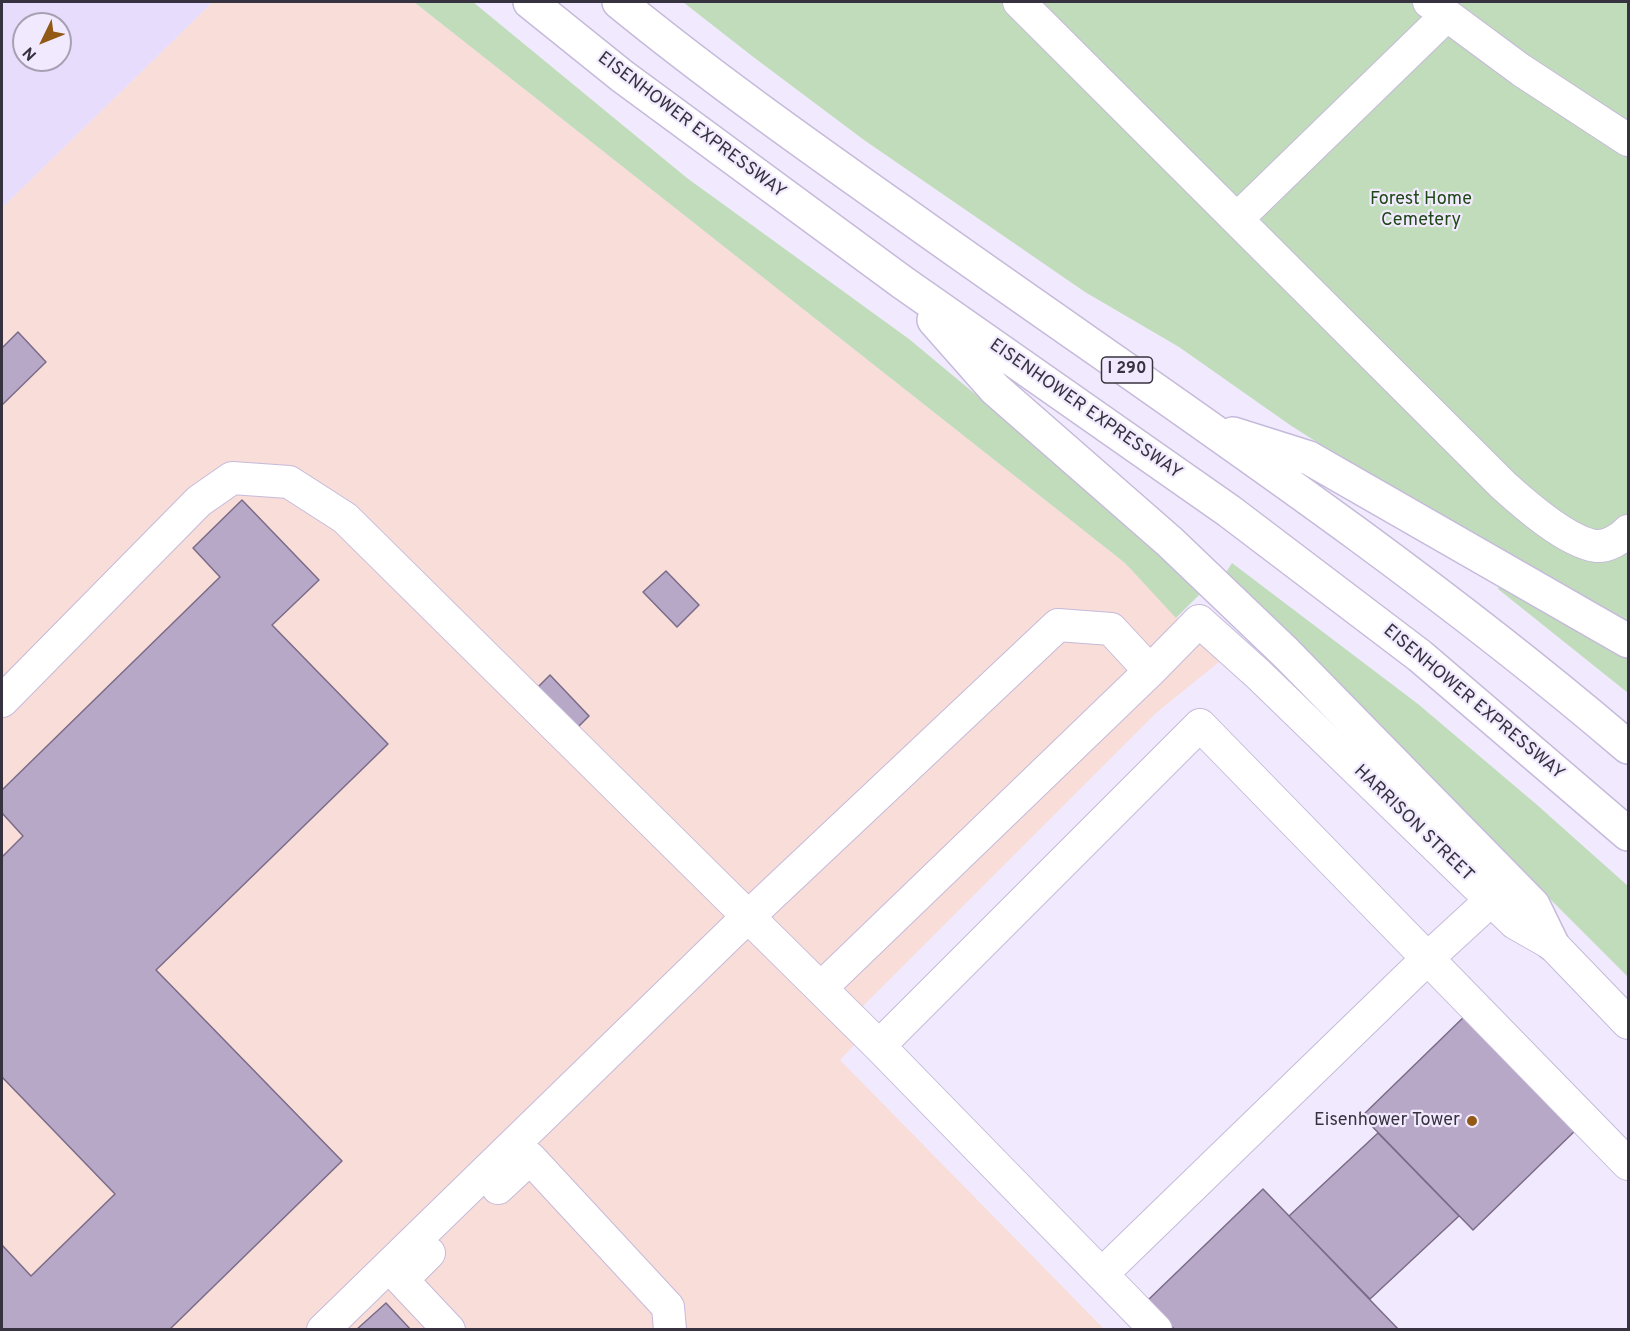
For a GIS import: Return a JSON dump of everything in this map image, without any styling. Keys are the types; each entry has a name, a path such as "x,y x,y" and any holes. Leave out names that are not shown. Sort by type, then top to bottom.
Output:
{"highway":[{"name":"EISENHOWER EXPRESSWAY","path":"530,2 622,76 902,282 1229,511 1420,656 1629,834"},
{"name":"I 290","path":"619,2 765,115 1206,425 1368,543 1567,694 1629,747"},
{"path":"902,282 995,389 1170,542 1286,652 1533,905 1552,944"},
{"path":"1206,425 1309,458 1629,641"}],"street":[{"path":"1019,2 1494,477 1528,507 1571,537 1596,546 1610,544 1629,531"},
{"path":"1237,219 1437,9 1521,70 1629,140"},
{"path":"2,701 199,501 232,478 289,482 345,518 822,987 1156,1329"},
{"name":"HARRISON STREET","path":"1150,671 1199,621 1258,674 1515,923 1552,944 1629,1023"},
{"path":"323,1329 750,916 1058,625 1111,628 1150,671 822,987"},
{"path":"879,1046 1200,725 1629,1164"},
{"path":"1102,1274 1428,958 1491,900"},
{"path":"449,1329 402,1280 530,1158 668,1307 670,1329"}],"shaded area":[{"path":"2,2 213,2 2,208"},
{"path":"213,2 414,2 1125,563 1219,662 1156,713 859,1010 858,1041 840,1060 1104,1329 2,1330 2,208"}],"green space":[{"path":"414,2 473,2 687,178 909,339 1034,443 1203,591 1176,618 1125,563"},
{"name":"Forest Home Cemetery","path":"683,2 1628,2 1628,621 1375,479 1290,425 1179,347 1085,292 864,140"},
{"path":"1232,563 1418,704 1628,886 1628,977 1225,574"},
{"path":"1501,583 1628,656 1628,693 1498,589"}],"building":[{"path":"18,332 46,362 2,405 2,348"},
{"path":"242,500 319,580 272,625 388,744 156,970 342,1161 169,1330 2,1330 2,1245 31,1276 115,1194 2,1077 2,857 23,836 2,813 2,790 220,577 193,548"},
{"path":"666,571 699,605 677,627 643,592"},
{"path":"550,675 589,716 574,731 535,690"},
{"name":"Eisenhower Tower","path":"1470,1011 1581,1125 1473,1230 1362,1116"},
{"path":"1378,1133 1459,1216 1370,1299 1289,1216"},
{"path":"1263,1189 1399,1330 1175,1330 1147,1301"},
{"path":"386,1303 411,1330 356,1330"}],"place":[{"name":"Eisenhower Tower","path":"1472,1121"}]}
